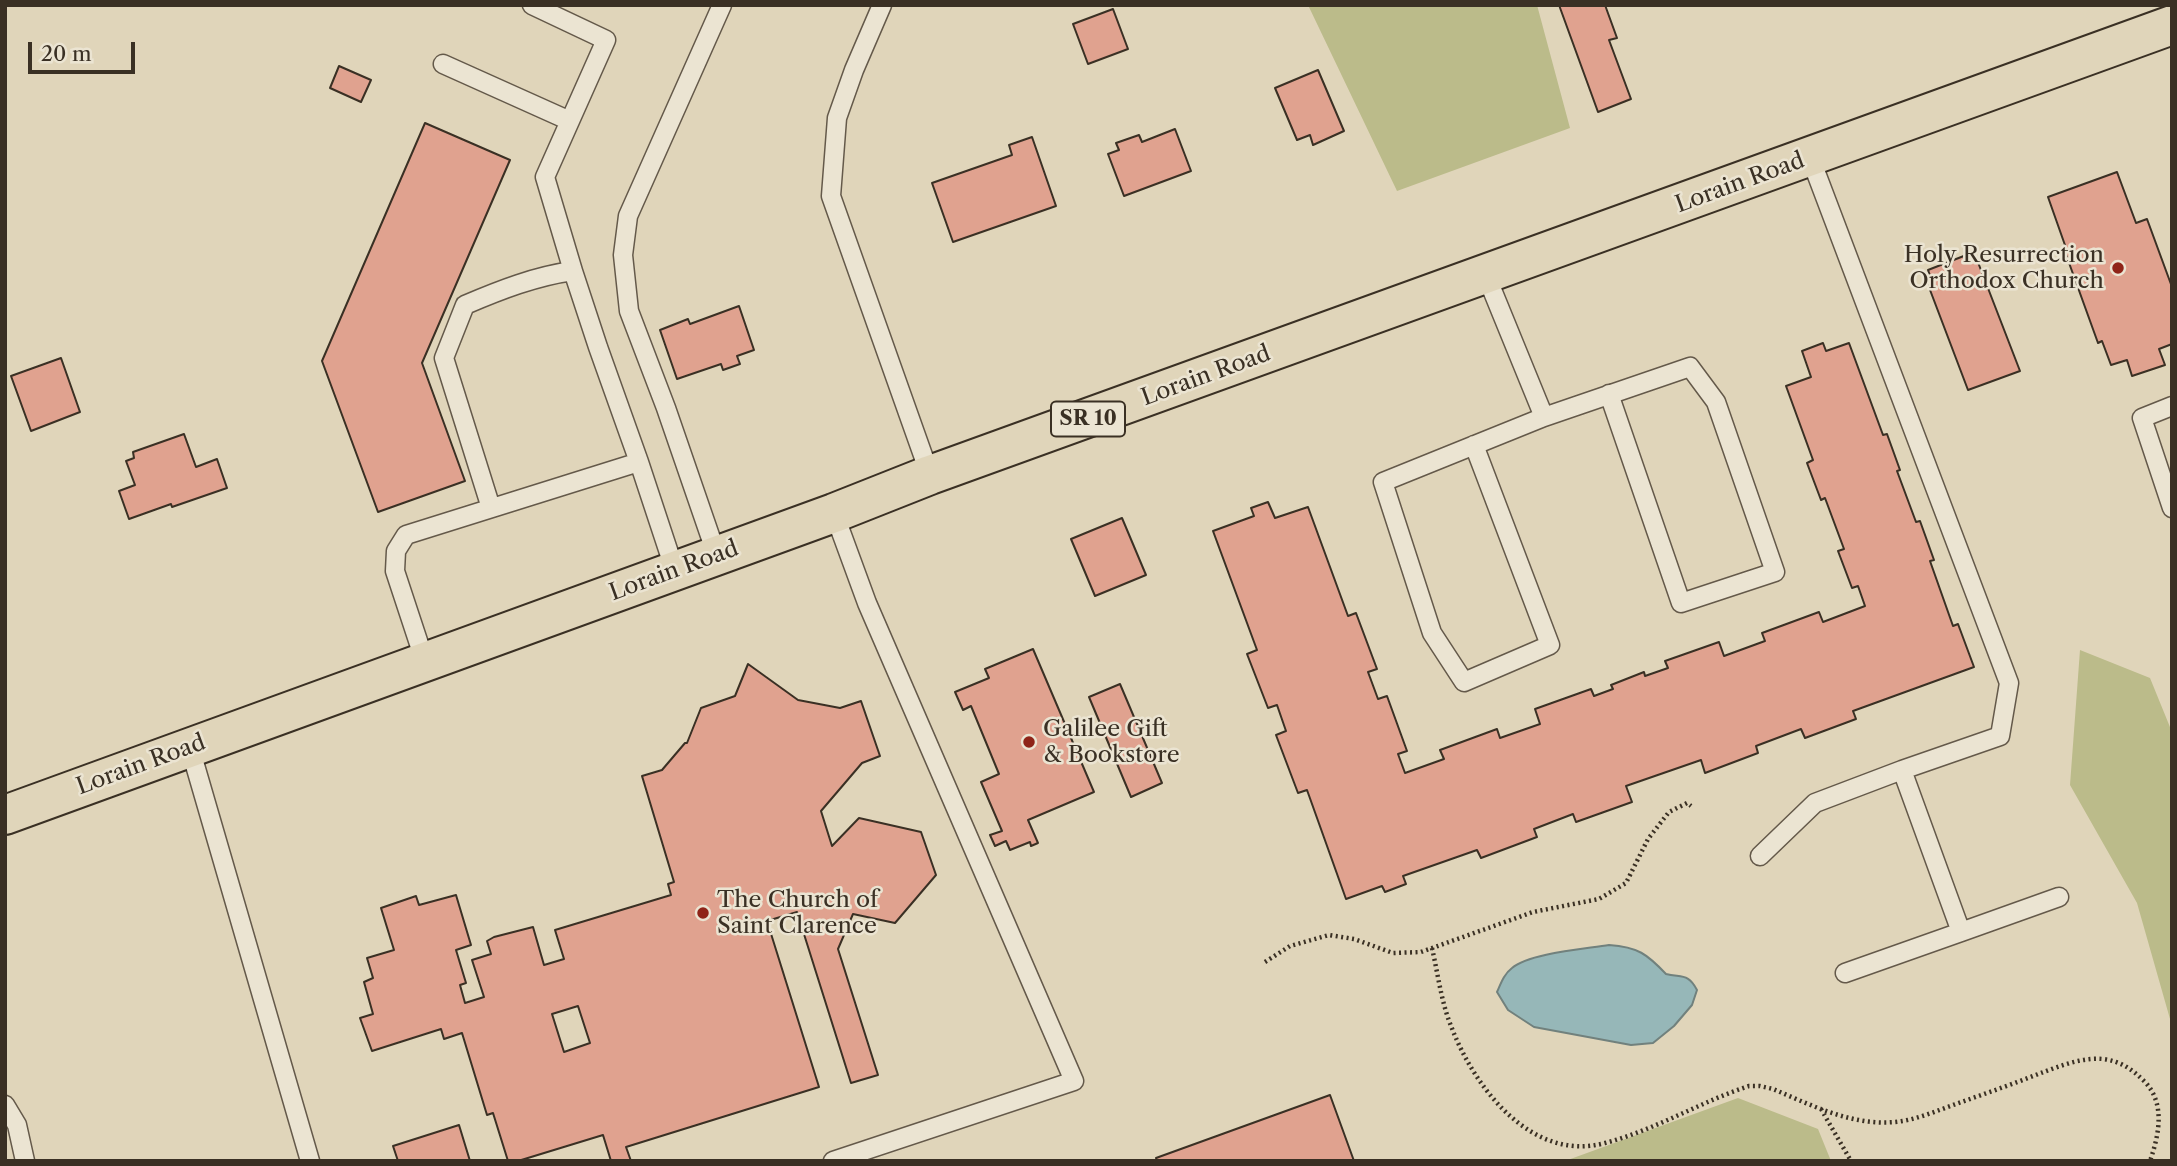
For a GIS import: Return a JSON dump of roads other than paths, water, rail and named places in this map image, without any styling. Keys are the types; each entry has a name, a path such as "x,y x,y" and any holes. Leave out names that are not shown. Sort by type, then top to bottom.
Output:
{"main road":[{"name":"Lorain Road","path":"5,815 834,513 930,475 2172,26"}],"lane":[{"path":"532,5 606,40 545,177 598,347 675,571"},
{"path":"717,556 629,311 623,255 628,216 722,5"},
{"path":"882,5 853,70 837,118 831,196 930,475"},
{"path":"443,64 570,121"},
{"path":"1760,856 1815,803 2000,736 2010,683 1810,158"},
{"path":"491,509 444,358 465,305 497,291 573,271"},
{"path":"1486,275 1544,416"},
{"path":"1474,445 1550,645 1464,682 1432,634 1383,482 1544,416 1609,394 1690,367 1716,402 1775,572 1681,603 1609,394"},
{"path":"2172,406 2142,418 2172,508"},
{"path":"425,662 395,572 396,551 406,535 639,462"},
{"path":"833,1161 1074,1081 867,603 834,513"},
{"path":"190,748 310,1161"},
{"path":"1902,770 1961,932"},
{"path":"1844,973 2059,897"},
{"path":"5,1105 17,1125 25,1161"}],"water":[{"path":"1609,945 1641,953 1666,974 1687,979 1697,990 1692,1005 1674,1026 1653,1043 1631,1045 1534,1027 1508,1010 1497,992 1507,973 1520,963 1544,955"}],"place":[{"name":"Holy Resurrection Orthodox Church","path":"2118,268"},
{"name":"Galilee Gift & Bookstore","path":"1029,742"},
{"name":"The Church of Saint Clarence","path":"703,913"}]}
